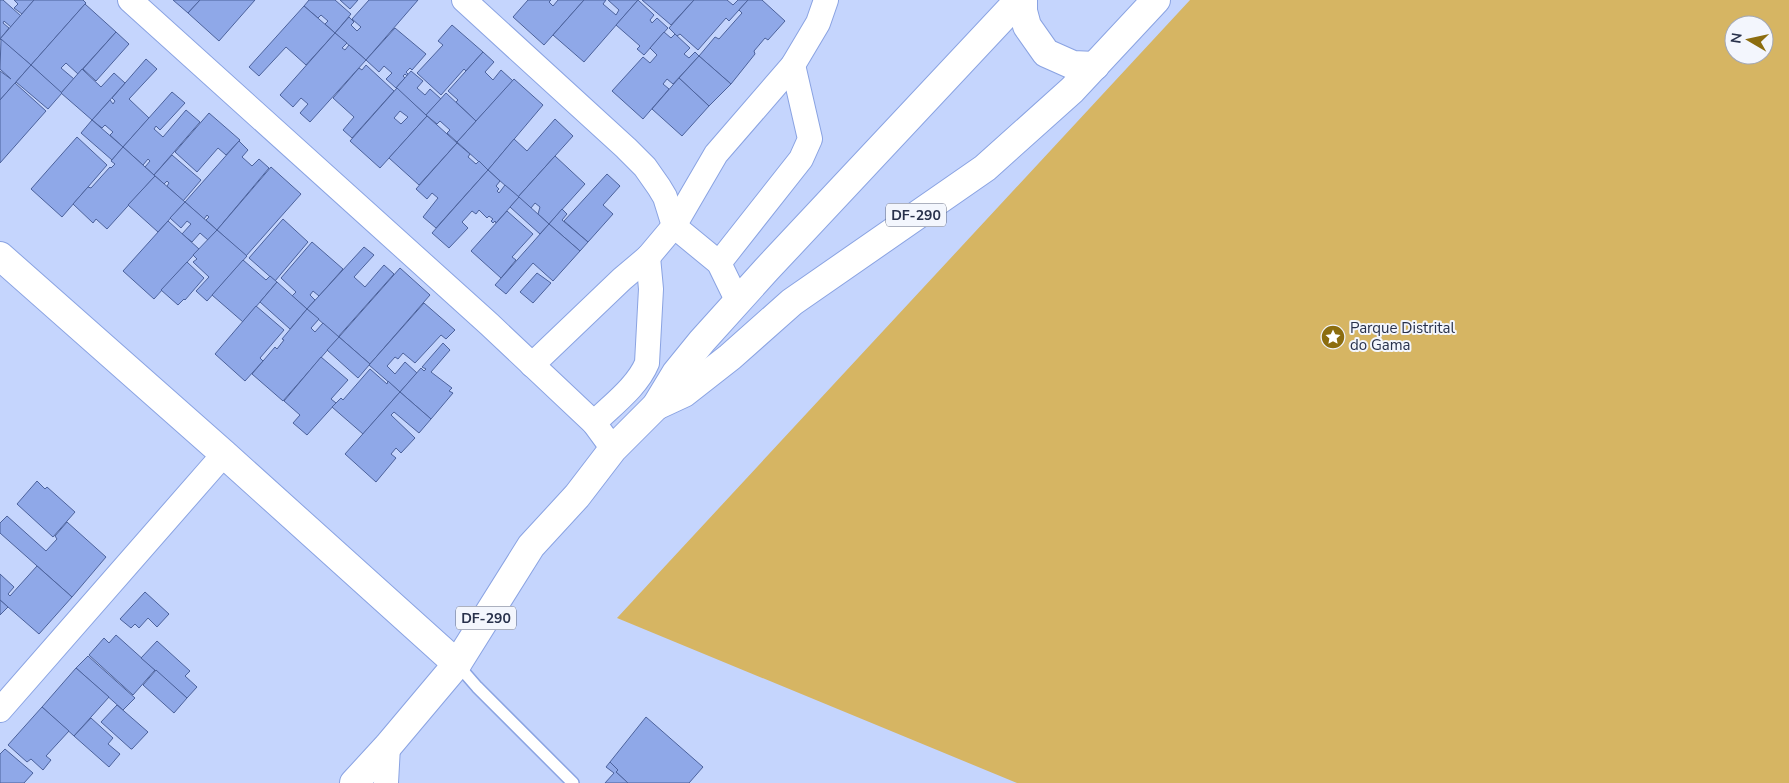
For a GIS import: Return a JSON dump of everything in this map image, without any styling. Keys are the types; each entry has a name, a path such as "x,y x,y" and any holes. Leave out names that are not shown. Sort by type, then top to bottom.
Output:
{"main road":[{"name":"DF-290","path":"354,783 457,664 531,546 576,496 613,450 656,406 676,373 738,302 1019,0"},
{"path":"1023,0 1023,11 1027,26 1046,53 1073,65 1095,66"},
{"name":"DF-290","path":"656,406 684,393 730,357 792,302 985,168 1072,90 1156,0"},
{"path":"0,256 457,664"}],"street":[{"path":"130,0 532,364 594,423 613,450"},
{"path":"464,0 645,167 665,197 674,226 719,263 738,302"},
{"path":"532,364 648,257 674,226 716,154 793,66 818,23 826,0"},
{"path":"719,263 801,159 810,139 793,66"},
{"path":"594,423 632,385 642,373 647,363 651,289 648,257"},
{"path":"0,710 224,454"},
{"path":"386,783 388,746"}],"lane":[{"path":"457,664 477,687 573,783"}],"shaded area":[{"name":"Parque Distrital do Gama","path":"1190,0 1789,0 1789,783 1017,783 617,618"}],"building":[{"path":"0,0 3,0 21,16 11,27 4,21 3,23 9,28 0,39"},
{"path":"14,0 34,0 22,14 14,8 18,4"},
{"path":"34,0 83,0 86,3 31,65 0,39"},
{"path":"173,0 200,0 188,13"},
{"path":"200,0 255,0 219,41 188,13"},
{"path":"309,0 335,0 351,14 335,33 325,24 328,21 321,15 318,18 304,6"},
{"path":"340,0 358,0 350,9"},
{"path":"369,0 418,0 366,60 335,33 349,17 354,22 351,25 357,31 361,27 352,19"},
{"path":"528,0 551,0 549,2 553,6 558,0 584,0 544,45 513,17"},
{"path":"584,0 606,0 603,4 616,15 619,10 608,0 638,0 584,62 553,35"},
{"path":"638,0 654,15 650,20 652,23 657,18 668,28 644,55 637,49 640,46 616,25"},
{"path":"642,0 694,0 671,25"},
{"path":"694,0 727,0 733,5 738,0 748,0 729,21 726,18 698,50 680,34 677,36 669,28"},
{"path":"748,0 762,0 785,21 768,40 765,38 731,84 699,56 715,37 719,39 742,13 739,10"},
{"path":"85,4 116,32 78,74 66,63 61,68 74,79 61,93 31,65"},
{"path":"304,6 335,33 306,65 286,47 259,76 249,67"},
{"path":"452,25 483,52 466,71 464,69 441,95 417,73 443,45 438,41"},
{"path":"395,28 426,54 412,70 410,68 406,72 407,76 405,74 403,76 405,78 396,88 386,79 392,73 384,66 379,72 366,60"},
{"path":"116,32 129,44 96,81 83,69"},
{"path":"664,32 671,38 675,34 690,48 684,54 689,58 695,52 699,56 673,84 667,79 663,84 669,89 643,119 612,91 643,57 650,63 657,55 650,48"},
{"path":"335,33 347,43 342,48 345,50 349,45 366,60 310,122 300,113 308,104 301,98 293,107 280,95"},
{"path":"1,39 31,65 0,100 0,71 11,79 0,69"},
{"path":"483,52 494,62 485,72 493,80 501,70 513,81 476,121 456,102 458,100 448,91"},
{"path":"699,56 731,84 709,106 679,78"},
{"path":"146,59 157,69 129,99 149,118 123,147 110,135 113,132 105,125 102,128 92,120 110,100 113,104 115,101 112,98"},
{"path":"31,65 62,93 48,109 16,82"},
{"path":"366,65 394,91 352,138 343,130 354,117 333,98 359,68 362,70"},
{"path":"82,69 101,87 114,73 125,83 92,120 61,93"},
{"path":"411,71 423,81 417,88 425,95 430,89 441,99 426,115 396,88"},
{"path":"679,78 709,106 682,136 652,109"},
{"path":"514,79 543,105 488,170 457,142"},
{"path":"15,83 46,111 0,163 0,100"},
{"path":"397,88 427,116 380,168 350,141","holes":["400,111 408,117 401,124 394,118"]},
{"path":"172,92 185,103 160,130 156,126 154,129 163,137 186,110 200,122 154,175 145,167 150,161 148,159 143,165 123,147"},
{"path":"446,93 476,121 457,142 447,133 450,130 440,121 437,124 426,115"},
{"path":"209,113 240,140 226,155 218,148 197,172 175,152"},
{"path":"427,116 457,143 419,185 389,158"},
{"path":"555,119 573,136 518,197 488,170 514,139 527,151"},
{"path":"92,120 123,147 112,160 81,133"},
{"path":"77,137 107,165 62,217 31,189"},
{"path":"239,141 248,150 242,157 252,166 259,159 269,168 217,230 206,220 209,217 207,215 204,219 185,202"},
{"path":"457,143 470,154 468,157 476,164 479,161 488,170 436,228 423,217 438,198 432,193 427,199 416,189"},
{"path":"123,147 155,176 107,229 96,219 93,223 73,204 88,187 91,188 115,164 111,161"},
{"path":"172,155 201,180 183,201 167,186 169,183 167,181 164,184 154,175"},
{"path":"555,156 585,184 549,224 538,214 540,207 535,203 531,208 518,197"},
{"path":"271,167 301,194 246,256 217,230"},
{"path":"488,170 500,181 496,186 499,189 497,191 499,193 505,185 519,197 496,223 495,221 493,223 491,221 493,219 489,216 487,218 479,210 476,214 472,211 462,222 468,228 449,248 432,233"},
{"path":"607,174 620,186 603,205 613,214 588,242 564,221"},
{"path":"155,176 185,202 158,232 128,205"},
{"path":"519,197 549,224 540,234 510,207"},
{"path":"185,202 217,230 208,240 200,233 192,242 182,234 191,224 187,221 181,228 170,218"},
{"path":"562,209 567,214 562,220 588,242 580,251 549,224"},
{"path":"507,211 533,234 512,257 516,260 501,278 471,251"},
{"path":"283,219 308,242 275,281 249,258"},
{"path":"168,221 199,249 154,299 123,271"},
{"path":"549,224 580,251 553,281 533,263 506,294 495,285"},
{"path":"217,230 247,256 207,301 196,291 209,277 193,262 197,259 193,255"},
{"path":"312,242 343,269 319,296 313,291 310,295 315,300 307,309 292,296 296,292 281,278"},
{"path":"364,247 374,255 354,277 365,287 384,265 394,274 338,337 307,309"},
{"path":"243,260 266,280 270,276 277,282 243,322 212,295"},
{"path":"187,262 204,278 185,300 178,305 161,290"},
{"path":"400,268 430,295 370,364 339,337"},
{"path":"537,273 551,283 533,303 520,292"},
{"path":"277,282 307,309 290,329 260,302"},
{"path":"424,303 455,330 446,339 441,335 415,363 403,353 398,359 395,357 387,366 395,374 405,362 417,373 400,392 369,365"},
{"path":"256,306 284,330 260,358 263,361 245,381 215,354"},
{"path":"307,309 319,319 311,328 315,332 323,323 339,337 283,401 252,374 275,347 277,349 284,340 282,339"},
{"path":"339,337 370,364 358,378 327,350"},
{"path":"443,343 450,350 431,372 452,388 449,391 453,393 431,419 400,392 421,368 424,371 426,369 422,367"},
{"path":"321,357 348,380 331,399 336,403 307,435 293,423 300,415 284,401"},
{"path":"370,369 387,384 388,381 400,392 363,434 332,407 341,398 343,400"},
{"path":"400,392 431,419 419,433 394,412 391,415 415,438 401,453 396,448 391,454 396,458 376,482 345,454"},
{"path":"37,481 45,489 47,487 75,512 53,537 17,504"},
{"path":"7,516 46,551 57,539 55,536 67,522 106,557 72,597 0,533 0,523"},
{"path":"37,566 72,597 39,634 0,600 0,574 14,587 8,594 10,596"},
{"path":"145,592 169,614 157,627 148,618 139,628 135,624 131,628 120,619"},
{"path":"0,600 8,607 0,615"},
{"path":"116,635 155,670 133,695 89,655 104,638 109,643"},
{"path":"157,641 190,671 185,676 197,687 187,698 141,658"},
{"path":"88,656 135,698 123,710 76,668"},
{"path":"76,668 109,697 74,736 42,707"},
{"path":"156,670 187,698 174,713 143,685"},
{"path":"117,705 148,732 132,749 101,722"},
{"path":"42,707 69,731 46,756 51,760 43,770 31,759 27,762 8,745"},
{"path":"646,717 703,767 689,783 628,783 616,772 618,770 610,762"},
{"path":"91,718 113,738 108,744 120,754 109,767 74,736"},
{"path":"5,749 33,773 24,783 0,783 0,754"},
{"path":"610,762 618,770 616,772 628,783 605,783 614,773 606,767"}],"place":[{"name":"Parque Distrital do Gama","path":"1333,337"}]}
